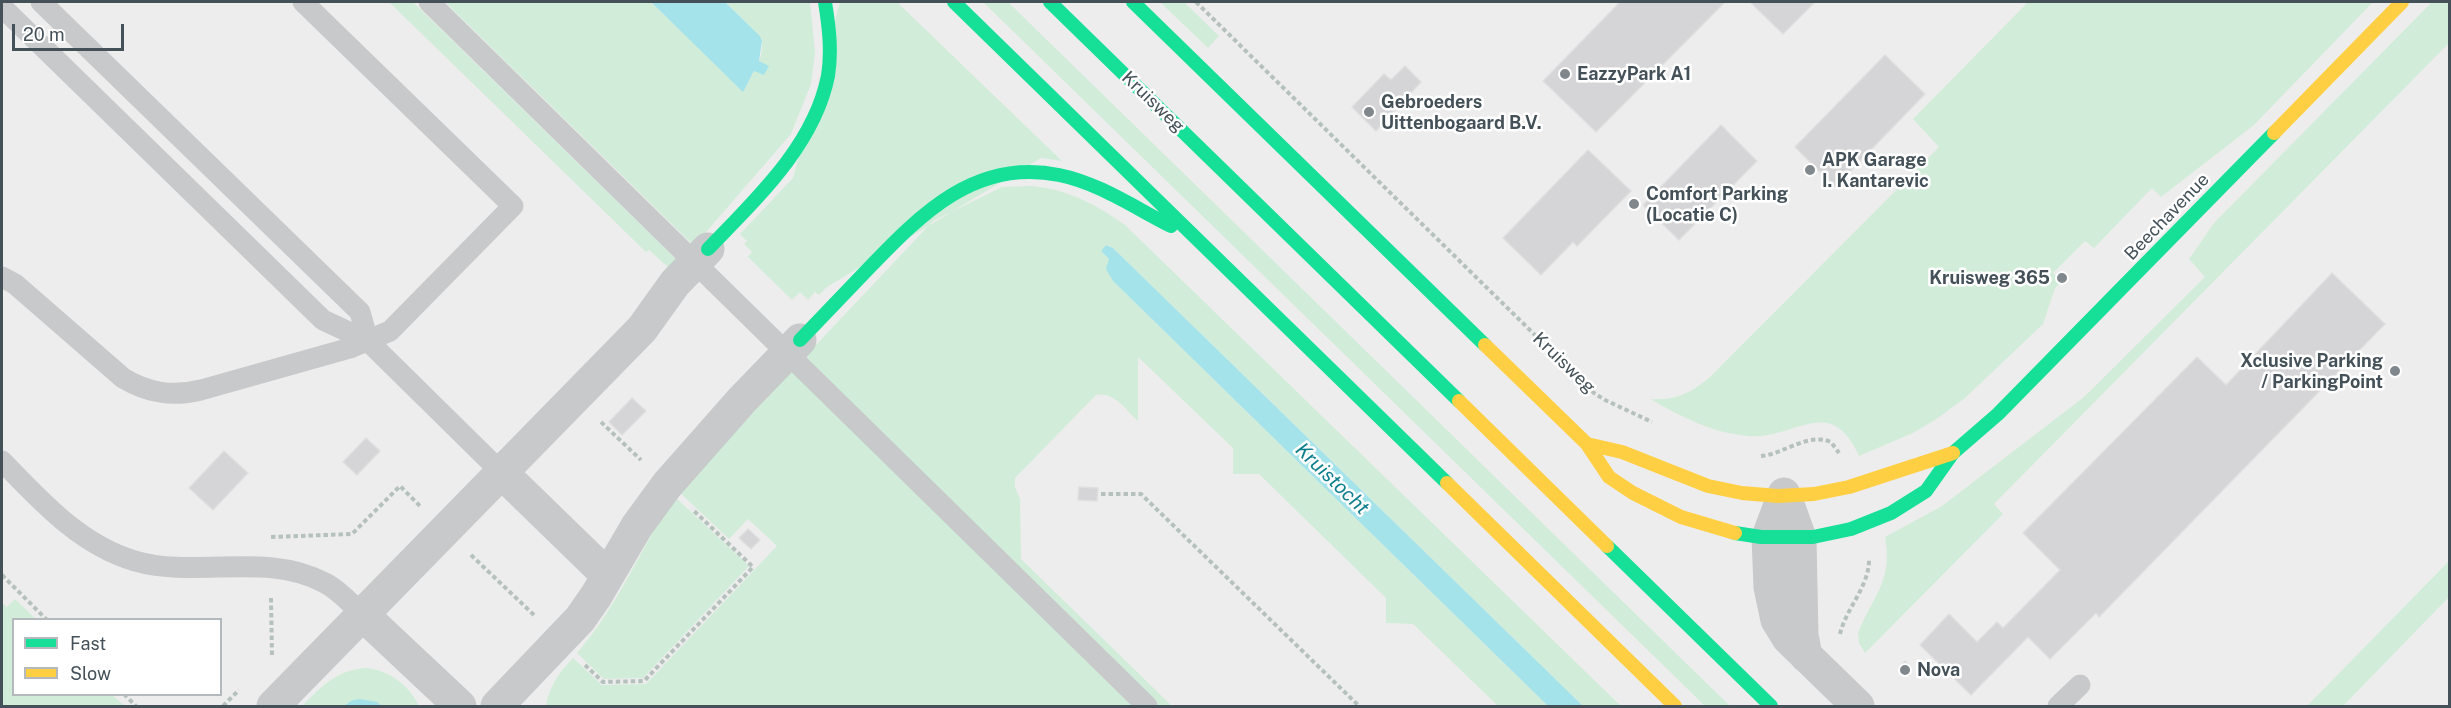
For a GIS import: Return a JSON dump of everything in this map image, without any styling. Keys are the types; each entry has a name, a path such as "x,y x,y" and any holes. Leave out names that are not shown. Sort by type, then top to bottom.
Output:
{"main road":[{"path":"701,256 782,170 808,131 827,80 830,36 825,2"},
{"path":"954,2 1675,706"},
{"name":"Kruisweg","path":"1050,2 1771,706"},
{"path":"1133,2 1587,444 1610,477 1646,500 1701,524 1768,537"},
{"name":"Beechavenue","path":"1768,537 1800,538 1832,534 1861,526 1891,513 1926,491 1953,453 1998,414 2063,349 2402,2"},
{"path":"793,347 919,219 945,197 981,179 1025,172 1066,177 1107,194 1197,239"},
{"path":"1587,444 1628,454 1671,474 1704,485 1736,492 1784,494"},
{"name":"Beechavenue","path":"1784,494 1828,492 1850,487 1917,462 1953,453"}],"street":[{"path":"273,706 647,324 675,283 701,256"},
{"path":"497,706 561,642 589,607 637,526 667,485 793,347"},
{"path":"501,472 608,575"},
{"path":"1784,494 1768,537 1770,587 1777,620 1784,633 1858,706"},
{"path":"1784,494 1800,538 1802,635 1806,656"},
{"path":"363,615 460,706"}],"lane":[{"path":"41,2 360,312 368,341"},
{"path":"2,264 8,280 123,378 136,386 158,393 194,392 368,341 390,331 513,206 303,2"},
{"path":"429,2 701,256 1147,706"},
{"path":"2,7 323,320 368,341 501,472"},
{"path":"2,461 72,528 95,544 117,555 138,562 169,566 271,568 302,573 325,583 363,615"},
{"path":"2058,706 2080,685"}],"path":[{"name":"Kruisweg","path":"1196,2 1594,393 1657,425"},
{"path":"264,665 272,656 271,535 352,534 400,486 603,682 644,681 753,567 575,397"},
{"path":"1758,456 1771,455 1809,441 1825,439 1837,448 1850,487"},
{"path":"1101,494 1141,495 1359,706"},
{"path":"1840,639 1844,621 1869,569 1869,554 1861,526"},
{"path":"2,575 45,618"},
{"path":"223,706 247,681"}],"green space":[{"path":"389,2 413,2 678,261 668,267 649,250 646,252"},
{"path":"445,2 651,2 743,91 757,65 762,43 760,36 725,2 810,2 815,52 811,84 791,134 694,246"},
{"path":"840,2 897,2 1062,161 1041,158 827,287 819,295 815,292 808,300 800,292 792,300 748,257 752,252 744,244 747,241 740,234 793,178"},
{"path":"983,2 1008,2 1730,706 1705,706"},
{"path":"1160,2 1184,2 1219,36 1208,48"},
{"path":"2028,2 2373,2 2254,125 2161,197 2152,188 2094,248 2085,241 2053,273 2061,282 2055,288 2043,324 1965,398 1913,433 1859,456 1848,437 1836,426 1824,423 1810,424 1781,432 1748,436 1697,423 1650,399 1667,399 1682,395 1710,377 1939,147 1913,119"},
{"path":"2432,2 2449,2 2449,43 1994,504 2003,514 1865,653 1859,643 1858,633 1884,577 1887,552 1885,537 1942,506 2084,397 2205,277 2189,259 2214,223"},
{"path":"1035,186 1063,192 1095,206 1125,225 1621,706 1583,706 1113,248 1106,245 1101,251 1109,259 1113,281 1548,706 1498,706 1413,624 1386,623 1386,598 1259,474 1233,474 1233,448 1138,357 1138,421 1114,399 1096,395 1015,478 1015,487 1020,499 1021,559 1172,706 546,706 555,680 573,658 602,685 646,684 777,546 748,519 729,539 678,491 933,221 1002,187"},
{"path":"674,496 749,566 643,678 604,679 577,653 605,616"},
{"path":"2449,561 2449,597 2343,706 2307,706"},
{"path":"15,599 35,618 12,618 12,696 113,696 125,706 2,706 2,603 7,607"},
{"path":"368,668 384,672 405,686 419,706 382,706 377,702 347,703 343,706 302,706 323,685 339,675"}],"water":[{"path":"651,2 725,2 760,36 762,41 759,61 769,66 764,75 754,71 743,92"},
{"name":"Kruistocht","path":"1106,245 1113,248 1583,706 1548,706 1113,281 1106,269 1109,259 1101,251"},
{"path":"360,699 377,702 382,706 343,706"}],"building":[{"path":"1620,2 1725,2 1596,132 1543,81"},
{"path":"1750,2 1815,2 1783,34"},
{"path":"1885,55 1925,94 1835,187 1795,147"},
{"path":"1405,66 1421,82 1376,131 1352,107 1384,74 1391,80"},
{"path":"1721,125 1757,161 1679,240 1643,205"},
{"path":"1588,150 1631,191 1577,246 1573,242 1541,275 1503,238"},
{"path":"2332,273 2385,324 2099,617 2096,613 2050,659 2028,637 1971,695 1920,645 1949,614 1977,642 1997,622 2003,628 2060,570 2023,533 2197,357 2226,385"},
{"path":"632,398 646,411 622,435 609,422"},
{"path":"366,438 380,451 357,475 343,462"},
{"path":"224,451 248,473 213,510 189,488"},
{"path":"1079,487 1098,488 1097,501 1078,500"},
{"path":"748,529 760,540 751,549 739,538"},
{"name":"Nova","path":"1905,661 1911,667 1905,673 1899,667"}],"traffic: fast":[{"path":"708,249 763,191 796,149 810,126 821,102 828,76 830,39 825,2"},
{"path":"954,2 1447,483"},
{"path":"1050,2 1459,401"},
{"path":"1133,2 1485,345"},
{"path":"1735,533 1761,537 1813,537 1851,529 1891,513 1926,491 1953,453 1998,414 2274,133"},
{"path":"800,340 909,228 953,194 976,182 1002,175 1029,172 1059,175 1103,190 1171,226"},
{"path":"1607,546 1771,706"}],"traffic: slow":[{"path":"2274,133 2402,2"},
{"path":"1485,345 1587,444 1609,477 1633,493 1681,517 1735,533"},
{"path":"1459,401 1607,546"},
{"path":"1587,444 1622,452 1708,486 1742,493 1778,496 1814,494 1849,487 1953,453"},
{"path":"1447,483 1675,706"}],"place":[{"name":"EazzyPark A1","path":"1565,74"},
{"name":"Gebroeders Uittenbogaard B.V.","path":"1369,112"},
{"name":"APK Garage I. Kantarevic","path":"1810,170"},
{"name":"Comfort Parking (Locatie C)","path":"1634,204"},
{"name":"Kruisweg 365","path":"2062,278"},
{"name":"Xclusive Parking / ParkingPoint","path":"2395,371"},
{"name":"Nova","path":"1905,670"}]}
